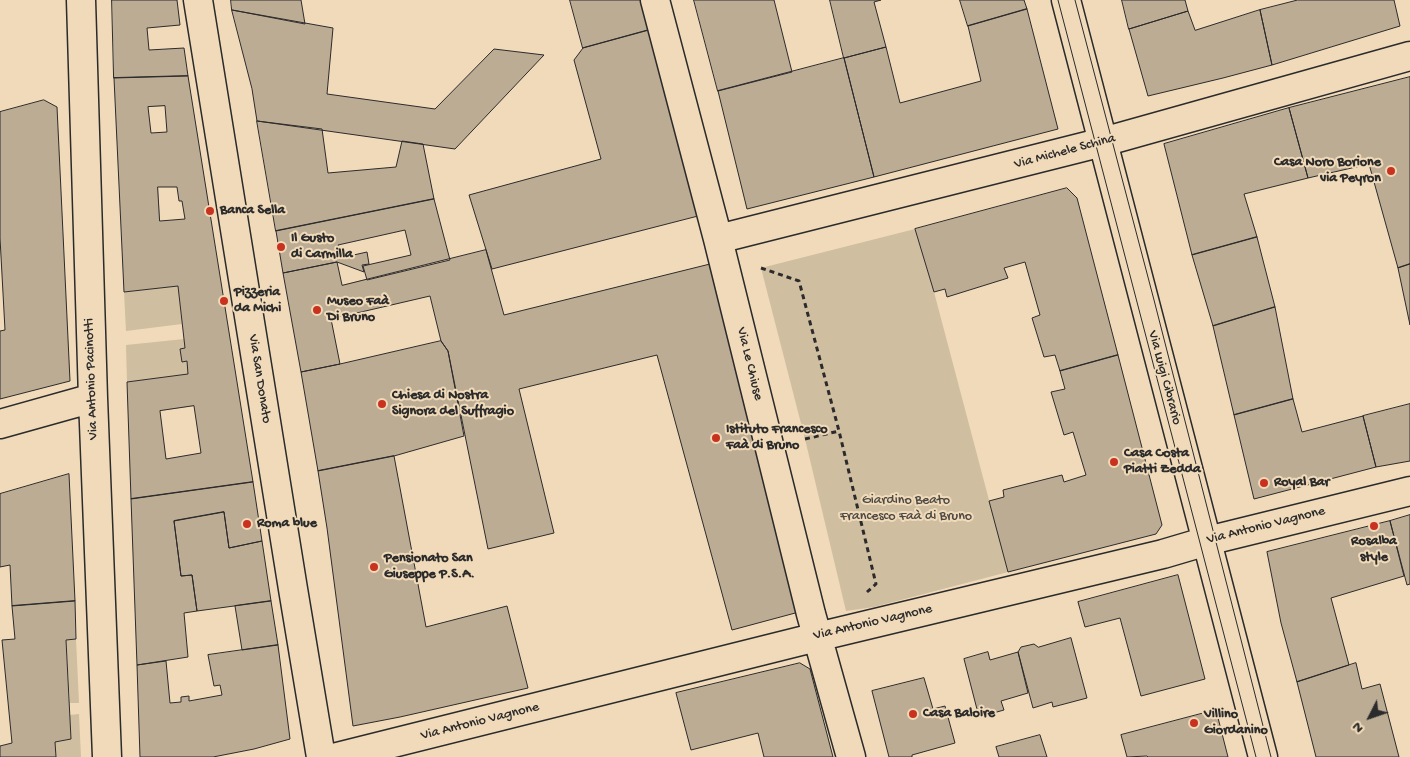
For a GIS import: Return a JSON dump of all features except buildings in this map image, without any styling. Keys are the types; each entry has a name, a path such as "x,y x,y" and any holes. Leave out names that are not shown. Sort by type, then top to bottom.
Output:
{"street":[{"name":"Via Antonio Pacinotti","path":"82,0 93,398 107,757"},
{"name":"Via San Donato","path":"198,0 321,757"},
{"name":"Via Le Chiuse","path":"655,0 718,239 818,637 851,757"},
{"name":"Via Luigi Cibrario","path":"1066,0 1263,757"},
{"name":"Via Michele Schina","path":"718,239 1103,142 1410,56"},
{"path":"0,424 93,398"},
{"name":"Via Antonio Vagnone","path":"337,757 818,637 1163,554 1207,541 1410,491"}],"path":[{"path":"761,268 799,281 839,431 876,584 861,598"},
{"path":"805,439 839,431"}],"green space":[{"name":"Giardino Beato Francesco Faà di Bruno","path":"915,229 934,292 1008,572 874,607 846,611 805,439 761,268"},
{"path":"178,286 182,324 126,331 124,292"},
{"path":"184,339 185,348 180,349 182,361 187,361 188,374 127,382 126,345"},
{"path":"76,639 79,703 70,703 66,640"},
{"path":"79,714 81,757 56,757 55,742 71,739 70,715"}],"tram line":[{"path":"1058,0 1256,757"},
{"path":"1075,0 1271,757"}],"place":[{"name":"Casa Noro Borione via Peyron","path":"1391,171"},
{"name":"Banca Sella","path":"210,211"},
{"name":"Il Gusto di Carmilla","path":"281,247"},
{"name":"Pizzeria da Michi","path":"224,301"},
{"name":"Museo Faà Di Bruno","path":"317,310"},
{"name":"Chiesa di Nostra Signora del Suffragio","path":"382,404"},
{"name":"Istituto Francesco Faà di Bruno","path":"716,438"},
{"name":"Casa Costa Piatti Zedda","path":"1114,462"},
{"name":"Royal Bar","path":"1264,483"},
{"name":"Roma blue","path":"247,524"},
{"name":"Rosalba style","path":"1374,526"},
{"name":"Pensionato San Giuseppe P.S.A.","path":"374,567"},
{"name":"Casa Baloire","path":"913,714"},
{"name":"Villino Giordanino","path":"1194,723"}]}
